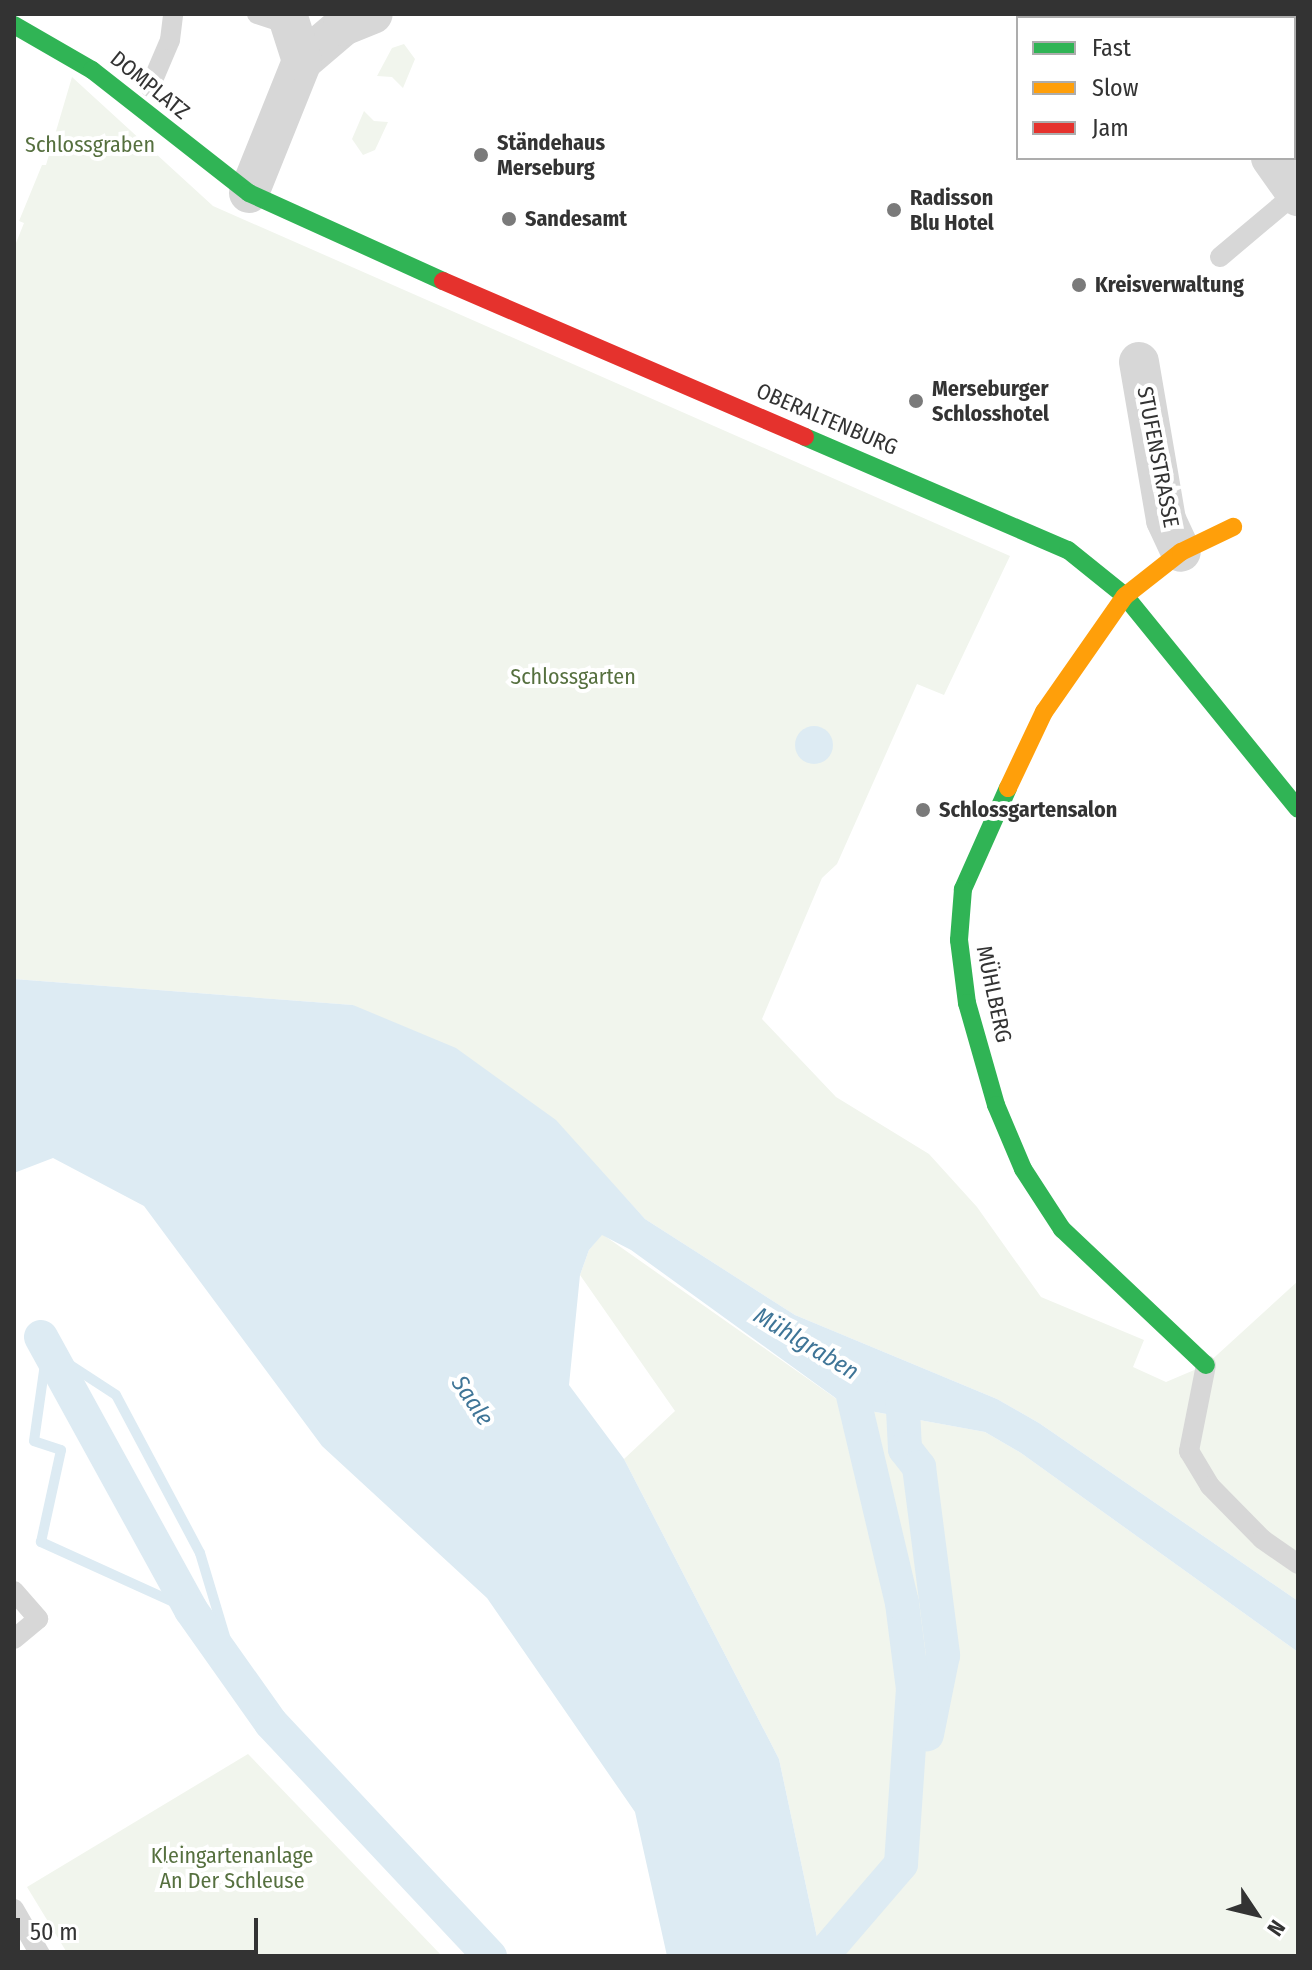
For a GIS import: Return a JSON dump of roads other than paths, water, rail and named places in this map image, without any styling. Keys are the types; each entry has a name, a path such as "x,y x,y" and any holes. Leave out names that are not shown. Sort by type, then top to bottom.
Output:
{"street":[{"path":"249,193 302,61 343,26 373,14"},
{"path":"278,17 302,61"},
{"name":"DOMPLATZ","path":"14,25 92,70 249,193"},
{"path":"1285,160 1297,194"},
{"name":"OBERALTENBURG","path":"249,193 471,294 1068,550 1125,596 1298,809"},
{"name":"STUFENSTRASSE","path":"1139,362 1166,520 1181,552"},
{"name":"MÜHLBERG","path":"1206,1365 1062,1229 1023,1169 996,1105 967,1003 959,940 963,889 1032,738 1071,671 1125,596 1181,552 1233,527"}],"lane":[{"path":"150,87 170,40 173,14"},
{"path":"1220,257 1297,194"},
{"path":"1206,1365 1189,1451 1210,1486 1262,1539 1298,1564"},
{"path":"14,1591 38,1619 14,1639"},
{"path":"14,1909 41,1956"}],"water":[{"path":"814,726 828,731 833,745 828,759 814,764 800,759 795,745 800,731"},
{"path":"14,979 353,1005 456,1048 556,1120 645,1219 795,1315 997,1399 1039,1423 1298,1601 1298,1652 1021,1453 985,1432 848,1407 631,1250 602,1235 589,1250 580,1275 569,1385 624,1459 779,1759 821,1956 667,1956 635,1812 487,1598 322,1446 144,1206 53,1158 14,1173"}],"waterway":[{"path":"41,1337 191,1610 271,1723 490,1956"},
{"path":"191,1610 41,1542 61,1450 34,1441 47,1350 116,1395 200,1553 235,1670"},
{"name":"Mühlgraben","path":"822,1956 901,1864 913,1689 902,1603 847,1371"},
{"path":"902,1390 905,1449 919,1467 943,1655 927,1734"}],"place":[{"name":"Ständehaus Merseburg","path":"481,155"},
{"name":"Radisson Blu Hotel","path":"894,210"},
{"name":"Sandesamt","path":"509,219"},
{"name":"Kreisverwaltung","path":"1079,285"},
{"name":"Merseburger Schlosshotel","path":"916,401"},
{"name":"Schlossgartensalon","path":"923,810"}],"park label":[{"name":"Schlossgraben","path":"90,145"},
{"name":"Schlossgarten","path":"573,677"},
{"name":"Kleingartenanlage An Der Schleuse","path":"232,1868"}],"water label":[{"name":"Saale","path":"472,1401"}]}
